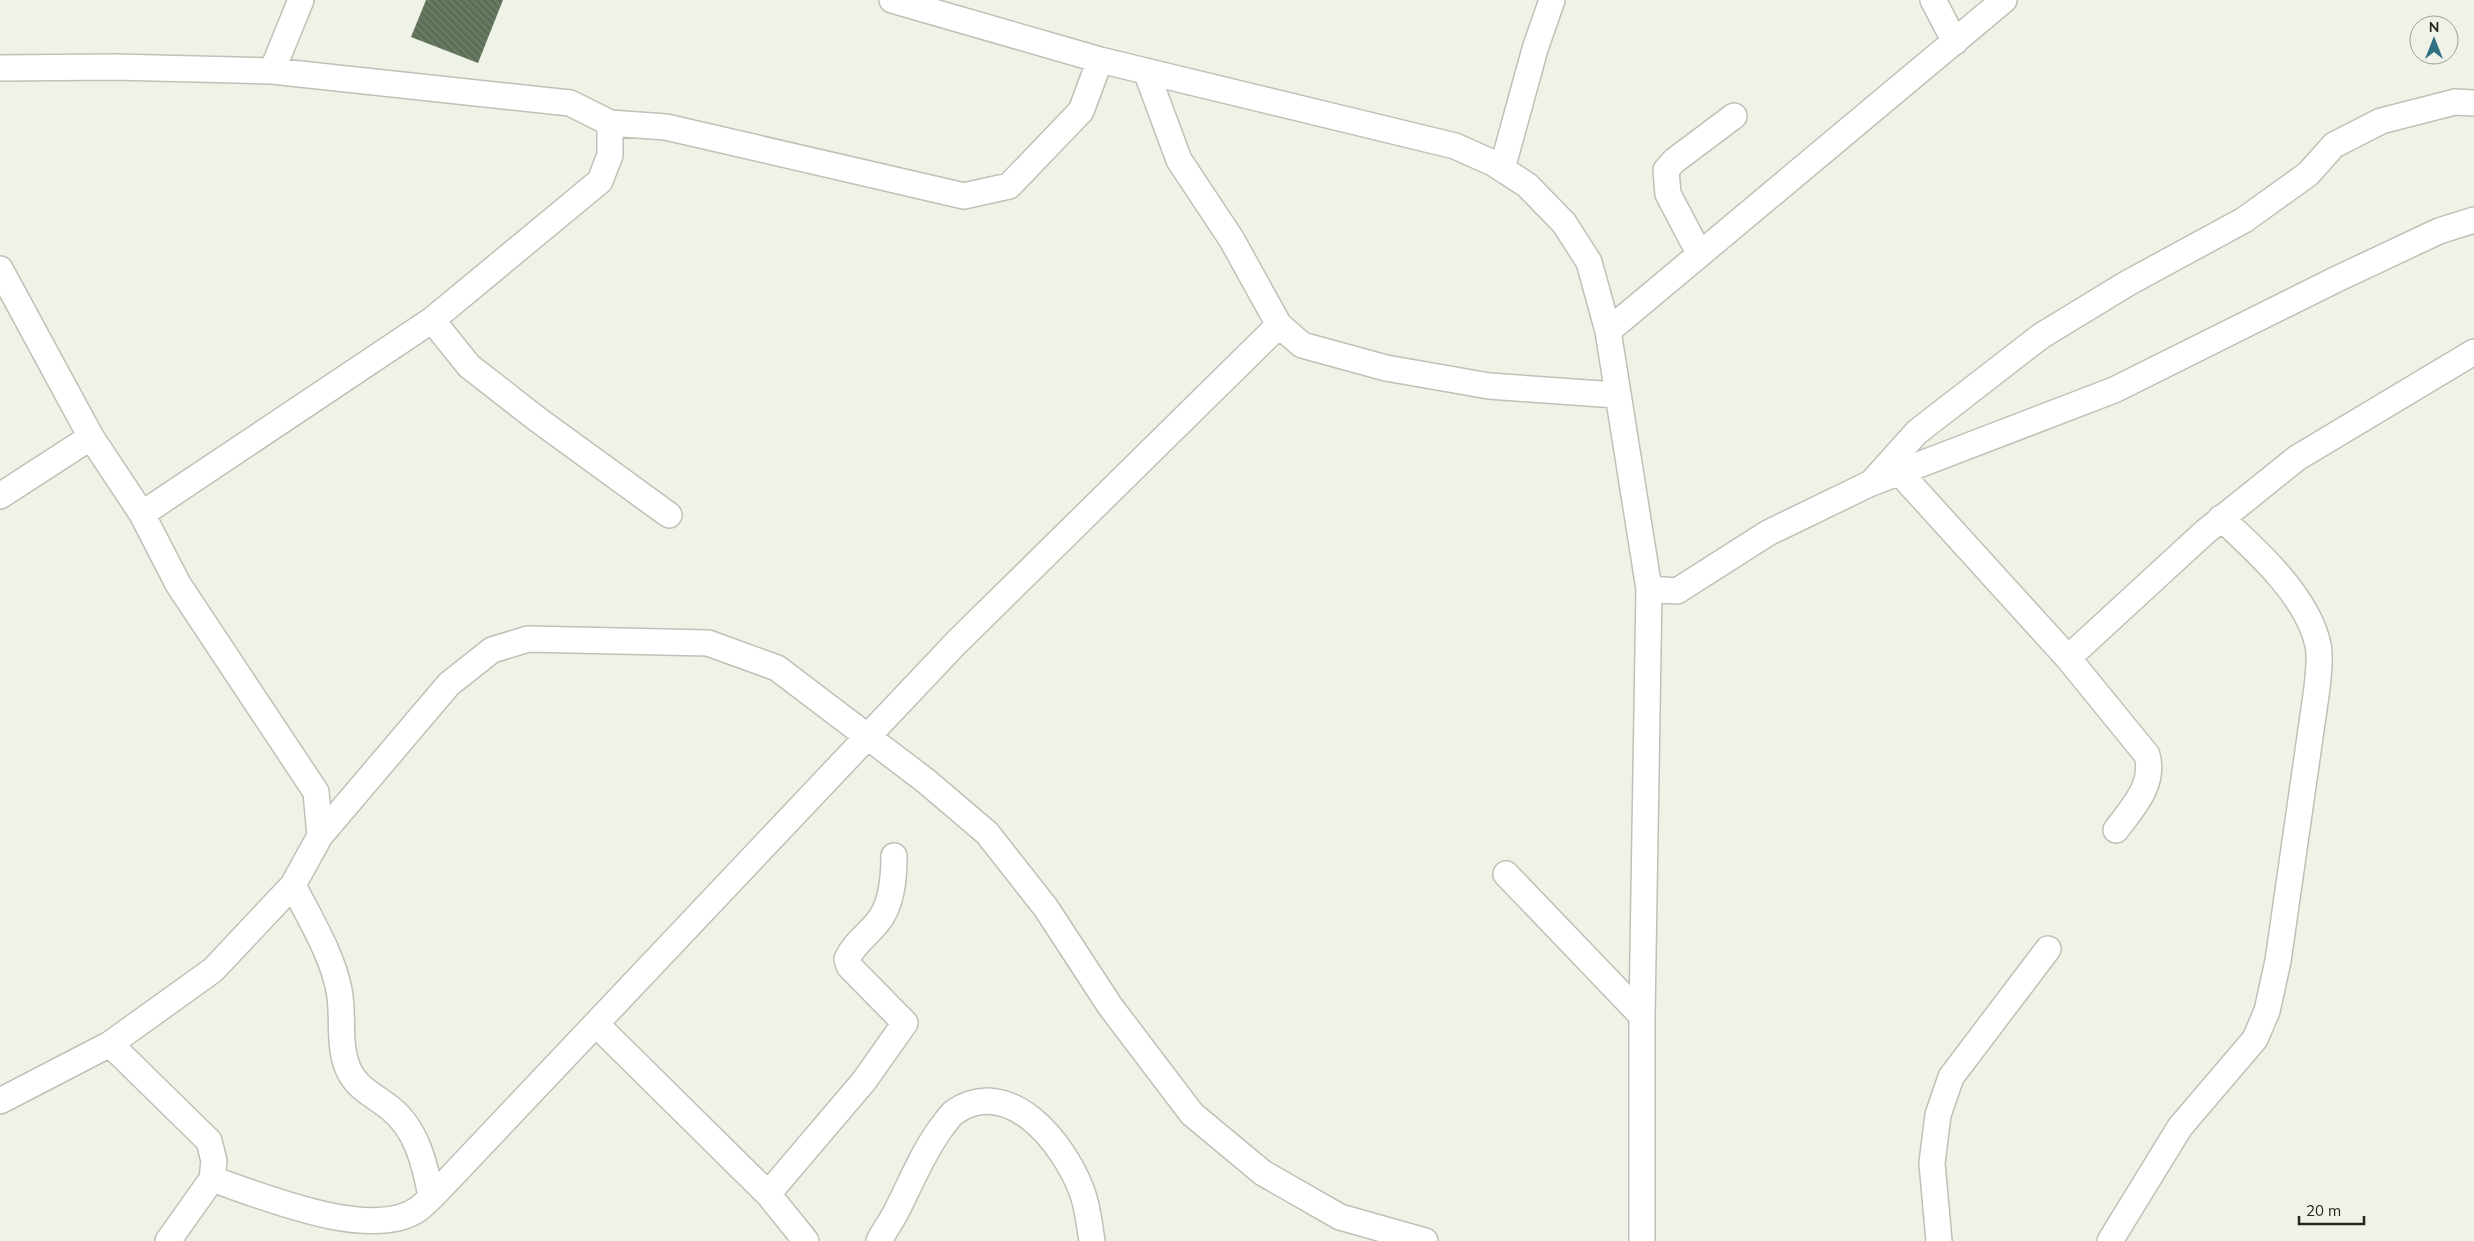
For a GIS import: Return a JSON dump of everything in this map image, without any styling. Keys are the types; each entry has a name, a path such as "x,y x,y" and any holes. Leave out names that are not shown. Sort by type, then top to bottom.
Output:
{"street":[{"path":"272,71 301,0"},
{"path":"892,0 1100,60 1455,146 1502,169 1527,185 1564,223 1589,262 1608,331 1616,395 1649,589 1642,1016 1642,1241"},
{"path":"1502,169 1535,49 1552,0"},
{"path":"1933,0 1956,42"},
{"path":"1608,331 2004,0"},
{"path":"0,68 115,67 272,71 570,103 610,123 666,127 964,196 1009,186 1081,111 1100,60"},
{"path":"1146,71 1179,160 1232,240 1279,325 1302,345 1386,368 1489,386 1616,395"},
{"path":"1869,484 1917,432 2041,336 2128,283 2244,220 2308,174 2334,145 2381,121 2455,102 2474,103"},
{"path":"1699,253 1668,194 1666,170 1674,161 1734,116"},
{"path":"142,514 432,320 600,181 610,155 610,123"},
{"path":"1649,589 1677,591 1768,533 1869,484 2114,390 2337,279 2439,231 2474,220"},
{"path":"0,269 91,437 142,514 178,584 316,792 320,836"},
{"path":"432,320 469,366 536,419 669,514"},
{"path":"212,1179 324,1215 358,1222 386,1221 416,1210 597,1025 956,643 1279,325"},
{"path":"2068,658 2221,518 2297,458 2474,352"},
{"path":"0,496 91,437"},
{"path":"1900,473 2068,658 2147,755 2149,776 2142,794 2116,830"},
{"path":"2110,1241 2180,1127 2254,1039 2267,1012 2278,961 2314,715 2319,647 2312,624 2299,602 2252,547 2221,518"},
{"path":"0,1101 110,1044 213,970 293,885 320,836 448,684 492,650 528,639 708,643 777,668 926,781 987,833 1046,908 1110,1006 1192,1114 1264,1172 1340,1217 1425,1241"},
{"path":"768,1194 864,1081 905,1023 849,966 847,959 852,950 881,919 892,884 894,856"},
{"path":"1506,874 1642,1016"},
{"path":"293,885 325,949 339,990 347,1067 363,1090 392,1109 414,1138 425,1166 431,1196"},
{"path":"1939,1241 1932,1162 1938,1114 1951,1077 2048,949"},
{"path":"597,1025 768,1194 806,1241"},
{"path":"110,1044 209,1141 214,1161 212,1179 168,1241"},
{"path":"879,1241 896,1212 920,1162 952,1114 976,1104 989,1102 1015,1108 1027,1114 1059,1148 1082,1191 1092,1241"}],"building":[{"path":"426,0 503,0 478,63 411,37"}]}
